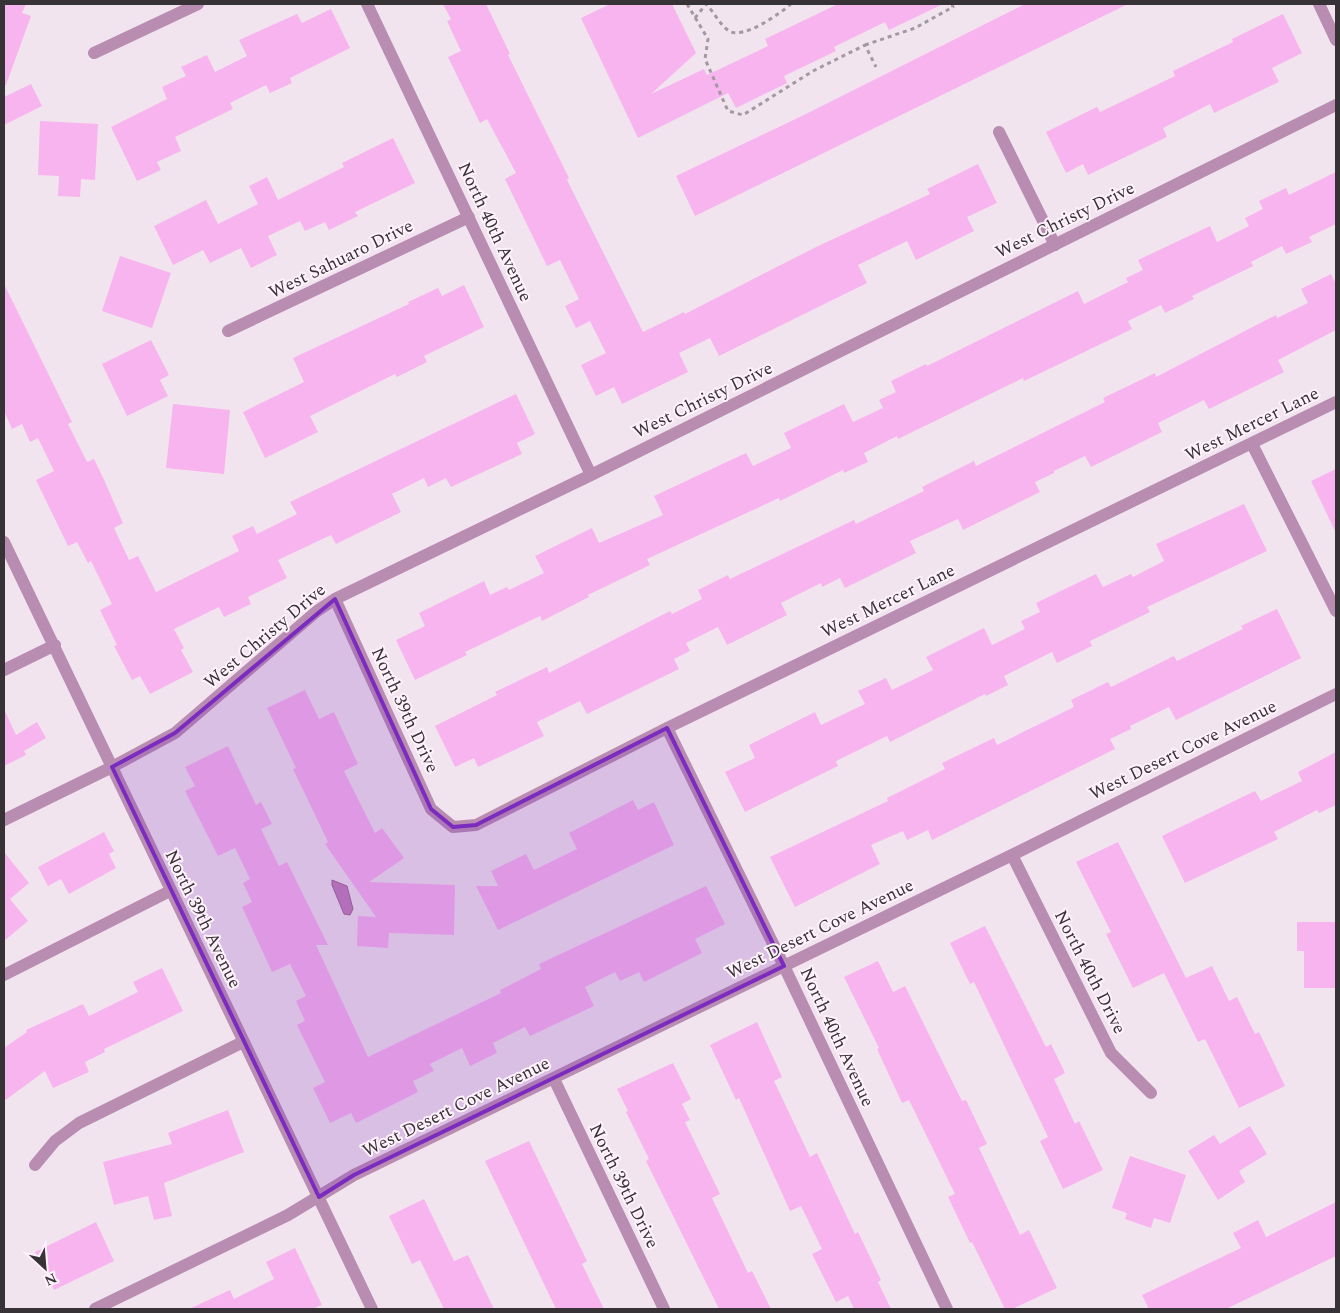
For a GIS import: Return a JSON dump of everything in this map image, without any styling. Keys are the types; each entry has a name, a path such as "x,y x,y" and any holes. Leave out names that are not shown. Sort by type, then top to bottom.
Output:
{"street":[{"path":"94,54 198,4"},
{"name":"North 40th Avenue","path":"367,4 591,475"},
{"path":"1319,4 1336,40"},
{"name":"West Christy Drive","path":"112,767 175,733 317,611 335,599 591,475 1336,105"},
{"path":"999,132 1055,245"},
{"name":"West Sahuaro Drive","path":"228,331 469,217"},
{"name":"West Mercer Lane","path":"453,827 476,825 667,728 1336,402"},
{"path":"1252,444 1336,611"},
{"name":"North 39th Avenue","path":"4,542 55,645 242,1042 372,1309"},
{"name":"North 39th Drive","path":"335,599 431,809 453,827"},
{"path":"4,670 55,645"},
{"name":"West Desert Cove Avenue","path":"95,1309 288,1215 354,1175 1012,855 1336,694"},
{"name":"North 40th Avenue","path":"667,728 784,966 947,1309"},
{"path":"4,820 112,767"},
{"name":"North 40th Drive","path":"1012,855 1111,1053 1151,1094"},
{"path":"4,975 170,891"},
{"path":"36,1165 56,1141 79,1123 242,1042"},
{"name":"North 39th Drive","path":"554,1079 664,1309"}],"path":[{"path":"687,4 708,39 705,59 725,106 728,111 739,114 752,110 813,71 865,45 915,28 953,7 952,4"},
{"path":"695,19 706,4 729,30 738,34 756,28 771,17 780,14 791,4"},
{"path":"865,45 876,67"}],"highlighted area":[{"path":"335,599 431,809 453,827 476,825 667,728 784,966 354,1175 319,1197 112,767 175,733"}],"shaded area":[{"path":"332,880 347,886 353,909 350,915 344,914 332,885"}],"building":[{"path":"4,4 26,4 22,13 31,16 6,85 4,85"},
{"path":"443,4 486,4 510,54 508,55 569,178 567,180 643,332 684,312 685,314 816,247 930,194 927,189 978,164 997,203 967,217 974,231 916,260 907,241 858,265 867,283 719,356 710,338 679,353 688,372 622,404 614,387 596,396 581,365 606,353 590,321 576,328 565,306 579,299 560,260 547,266 505,179 516,173 487,119 480,123 448,57 461,51 447,21 451,19"},
{"path":"610,4 672,4 696,53 651,94 704,69 707,75 768,46 765,39 838,4 943,4 889,30 885,22 834,47 836,51 784,76 787,83 736,108 728,93 638,138 581,18"},
{"path":"1025,4 1128,4 695,216 676,176 808,113"},
{"path":"331,9 350,48 290,78 292,83 270,93 266,85 230,103 233,109 175,137 181,151 157,162 161,170 137,181 111,127 167,99 162,87 186,76 181,67 207,55 215,72 247,56 239,40 297,14 302,23"},
{"path":"1283,14 1302,53 1272,68 1279,82 1214,113 1210,104 1163,128 1167,137 1088,175 1083,164 1066,173 1046,132 1097,107 1100,112 1175,76 1173,71 1233,42 1232,39"},
{"path":"31,84 42,106 4,125 4,97"},
{"path":"40,121 98,124 95,180 81,179 80,197 58,196 59,176 38,175"},
{"path":"393,138 415,183 355,212 358,216 329,230 325,222 305,231 300,221 268,236 277,255 251,268 241,248 210,263 203,250 173,265 154,226 206,200 218,224 258,204 249,186 267,177 278,200 344,167 342,163"},
{"path":"1336,172 1336,224 1309,237 1312,242 1286,254 1282,246 1251,262 1253,266 1192,296 1194,299 1165,313 1161,305 1128,321 1132,329 1024,381 1023,378 898,439 897,436 864,453 868,462 844,473 843,470 780,501 779,498 647,559 650,565 588,595 589,597 542,621 540,616 465,652 467,655 415,680 396,640 425,626 419,613 484,581 490,595 507,587 509,590 544,573 535,556 592,528 599,543 663,515 654,496 746,453 753,466 791,448 784,433 844,404 853,422 883,408 879,400 896,392 891,381 926,364 927,366 1078,291 1084,304 1128,282 1126,278 1143,270 1138,260 1210,226 1217,242 1249,226 1245,218 1263,209 1259,201 1286,188 1289,195"},
{"path":"120,256 171,273 152,328 102,311"},
{"path":"1331,274 1336,284 1336,330 1278,360 1284,372 1209,409 1204,400 1158,423 1162,432 1091,467 1085,456 1054,471 1054,473 1035,482 1040,492 963,530 958,519 910,541 916,553 845,588 840,578 822,587 821,583 781,603 787,615 727,645 718,627 686,643 690,651 674,659 679,669 587,714 580,701 537,722 544,736 478,767 474,758 455,767 435,726 497,695 495,692 547,667 549,673 670,611 672,614 702,599 698,590 728,575 730,579 854,520 856,524 924,491 922,487 974,461 976,466 1105,402 1103,398 1155,373 1156,377 1276,315 1277,318 1308,303 1301,289"},
{"path":"4,284 72,422 68,424 87,462 94,459 105,482 123,523 114,528 129,560 138,556 156,592 239,551 232,536 253,526 257,534 297,514 290,502 516,394 535,434 517,443 522,454 451,487 446,478 428,487 424,478 392,494 401,512 336,544 331,535 278,560 287,578 248,597 251,604 224,617 219,607 174,629 184,648 181,650 193,672 150,694 140,676 132,680 114,646 117,645 100,610 112,604 91,561 88,563 77,542 68,546 36,480 54,471 38,438 30,442 22,424 12,429 4,411"},
{"path":"464,285 484,327 424,356 427,362 397,377 395,374 310,416 318,432 265,458 243,412 304,382 293,358 409,304 408,302 438,288 442,296"},
{"path":"151,340 169,375 160,380 168,396 127,416 102,364"},
{"path":"173,404 230,410 224,474 166,468"},
{"path":"1336,469 1336,533 1311,481"},
{"path":"1244,504 1267,551 1147,607 1150,612 1090,641 1092,646 1057,663 1052,652 1004,676 1008,685 986,696 985,694 890,742 887,736 836,761 838,766 745,812 725,772 755,758 749,745 815,712 821,725 865,704 858,691 886,678 892,690 933,670 926,657 984,628 992,645 1025,629 1021,621 1040,612 1036,603 1096,574 1103,587 1131,574 1133,577 1164,561 1156,544"},
{"path":"1277,609 1301,658 1176,720 1169,707 1130,726 1131,729 1110,739 1115,749 932,840 928,830 907,840 903,831 871,845 880,864 795,907 770,857 888,801 887,798 945,769 942,763 994,738 997,745 1074,707 1071,700 1108,682 1111,687 1174,656 1177,661 1243,629 1241,626"},
{"path":"305,690 319,719 334,712 358,764 344,771 375,833 382,828 404,858 369,882 455,885 454,935 389,933 388,948 357,946 358,916 376,917 325,844 328,842 293,769 296,768 267,708"},
{"path":"4,709 16,735 37,722 46,738 24,751 26,755 4,766"},
{"path":"228,746 256,805 261,802 272,824 261,829 279,866 287,862 328,945 316,945 368,1057 501,993 500,990 541,969 539,964 706,886 725,924 695,939 702,953 644,982 639,972 620,981 615,972 585,987 594,1006 530,1036 525,1027 493,1043 497,1053 470,1066 462,1048 430,1064 434,1071 413,1081 418,1092 356,1123 351,1113 330,1123 313,1088 325,1082 297,1025 305,1021 296,1001 306,996 290,964 272,972 242,907 252,902 243,883 250,879 235,848 218,856 185,791 195,786 185,767"},
{"path":"1336,752 1336,805 1319,813 1317,810 1274,832 1278,839 1185,883 1162,836 1255,791 1261,801 1302,781 1298,772"},
{"path":"633,800 638,810 654,802 674,845 498,930 476,886 498,886 491,871 526,854 534,870 577,849 569,833"},
{"path":"104,832 114,851 109,854 116,868 69,894 61,879 48,886 38,867"},
{"path":"1118,842 1186,978 1212,966 1229,1001 1237,997 1255,1034 1259,1032 1285,1086 1239,1108 1205,1039 1198,1042 1164,973 1133,988 1106,934 1111,932 1076,862"},
{"path":"4,852 29,883 10,899 28,921 4,941"},
{"path":"1297,922 1336,922 1336,988 1304,988 1304,951 1297,951"},
{"path":"985,926 1046,1047 1051,1044 1065,1073 1054,1079 1075,1124 1079,1121 1103,1170 1063,1189 1040,1141 1048,1137 974,982 970,984 950,943"},
{"path":"878,961 893,992 905,986 962,1101 966,1100 987,1144 979,1148 1020,1235 1029,1230 1057,1288 1012,1309 1005,1309 972,1242 970,1243 948,1197 955,1194 909,1100 902,1103 877,1049 879,1048 844,977"},
{"path":"162,968 183,1011 104,1049 105,1052 85,1062 89,1072 53,1088 45,1071 4,1101 4,1048 27,1032 26,1030 83,1004 89,1016 138,992 133,982"},
{"path":"757,1022 782,1077 774,1081 810,1157 817,1153 855,1234 858,1232 881,1280 878,1282 891,1309 854,1309 848,1296 836,1302 812,1254 822,1249 801,1206 790,1211 739,1098 736,1100 710,1045"},
{"path":"673,1063 691,1099 682,1104 690,1120 685,1122 720,1194 712,1198 748,1273 752,1271 771,1309 719,1309 646,1161 649,1159 626,1112 628,1111 617,1089"},
{"path":"228,1110 244,1152 164,1183 172,1216 154,1220 148,1196 114,1205 103,1162 172,1144 168,1133"},
{"path":"1250,1126 1267,1154 1239,1171 1245,1182 1218,1200 1188,1151 1214,1135 1220,1144"},
{"path":"529,1141 587,1261 582,1264 604,1309 556,1309 485,1161"},
{"path":"1130,1156 1186,1175 1170,1223 1154,1218 1151,1228 1125,1219 1127,1213 1112,1208"},
{"path":"424,1199 454,1261 468,1255 494,1309 444,1309 420,1260 412,1264 389,1216"},
{"path":"1336,1202 1336,1256 1226,1309 1149,1309 1142,1295 1241,1248 1233,1233 1258,1220 1266,1237"},
{"path":"96,1222 114,1261 54,1290 35,1252"},
{"path":"295,1248 322,1305 312,1309 189,1309 230,1290 234,1299 274,1279 266,1262"}]}
